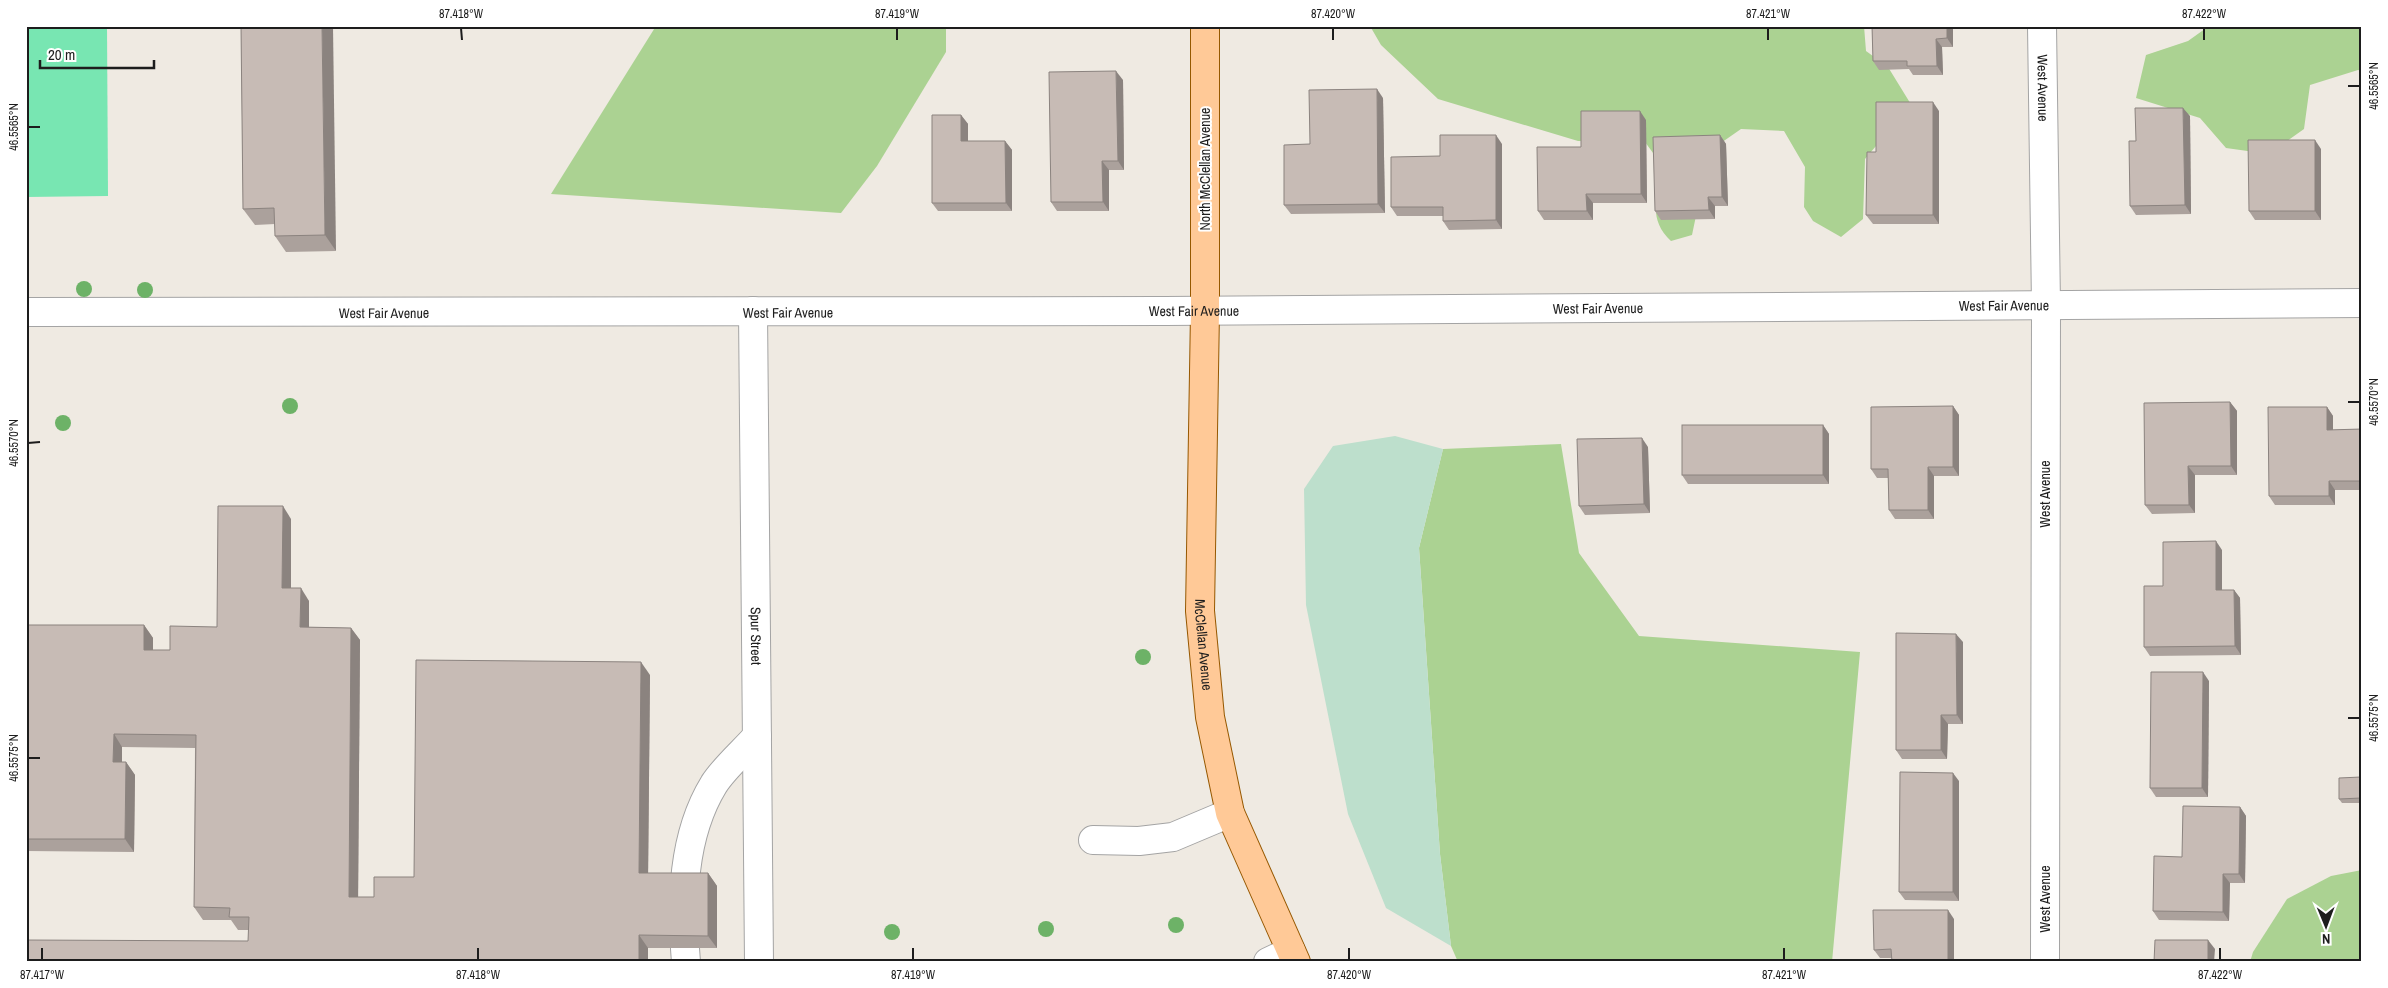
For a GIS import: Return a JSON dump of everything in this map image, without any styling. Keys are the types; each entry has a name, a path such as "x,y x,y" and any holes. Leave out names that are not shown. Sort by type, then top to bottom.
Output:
{"main road":[{"name":"North McClellan Avenue","path":"1205,26 1205,312"},
{"name":"McClellan Avenue","path":"1205,312 1200,611 1210,718 1230,812 1285,958"}],"street":[{"name":"West Avenue","path":"2042,26 2046,305 2045,962"},
{"name":"West Fair Avenue","path":"26,312 448,314 753,311 1205,312 2362,303"},
{"name":"Spur Street","path":"753,311 759,962"},
{"path":"686,962 685,876 694,824 715,783 757,736"},
{"path":"1093,840 1140,841 1173,837 1230,812"}],"green space":[{"path":"26,26 107,26 108,196 26,197"},
{"path":"656,26 946,26 946,52 877,166 841,213 551,194"},
{"path":"1370,26 1864,26 1866,51 1888,67 1920,119 1887,133 1865,159 1863,219 1841,237 1813,221 1804,207 1805,167 1784,131 1741,129 1718,145 1701,192 1692,235 1671,241 1659,224 1656,215 1657,198 1664,168 1645,142 1578,141 1438,99 1381,45"},
{"path":"2209,26 2362,26 2362,71 2358,70 2310,85 2304,129 2269,154 2226,148 2200,118 2136,98 2146,55 2188,41"},
{"path":"1395,436 1443,449 1419,548 1440,854 1451,946 1386,908 1348,814 1306,605 1304,489 1333,446"},
{"path":"1561,444 1579,553 1639,636 1860,652 1832,962 1458,962 1451,946 1440,854 1419,548 1443,449"},
{"path":"2362,870 2362,962 2250,962 2253,952 2287,899 2331,876"}],"building":[{"path":"241,26 322,26 325,235 275,236 274,208 243,209"},
{"path":"1872,26 1947,26 1947,38 1936,39 1937,66 1907,66 1907,61 1873,61"},
{"path":"1116,71 1118,161 1102,161 1103,202 1051,202 1049,72"},
{"path":"1377,89 1378,204 1284,205 1284,145 1310,144 1309,90"},
{"path":"1876,102 1933,102 1933,215 1866,215 1867,152 1876,152"},
{"path":"2135,108 2183,108 2185,205 2130,206 2129,141 2136,141"},
{"path":"1581,111 1640,111 1641,194 1586,194 1587,211 1538,211 1537,147 1581,147"},
{"path":"932,115 961,115 961,141 1005,141 1006,203 932,203"},
{"path":"2361,119 2362,119 2362,153"},
{"path":"1440,135 1496,135 1496,220 1443,221 1443,207 1391,207 1391,157 1440,156"},
{"path":"1720,135 1722,197 1708,197 1709,210 1655,211 1653,137"},
{"path":"2248,140 2315,140 2315,211 2249,211"},
{"path":"2230,402 2231,466 2188,466 2189,505 2145,505 2144,403"},
{"path":"1953,406 1953,467 1928,467 1928,510 1889,510 1888,469 1871,469 1871,407"},
{"path":"2268,407 2327,407 2327,430 2362,429 2362,481 2329,481 2329,496 2269,496"},
{"path":"1682,425 1823,425 1823,475 1682,475"},
{"path":"1642,438 1644,504 1579,506 1577,439"},
{"path":"218,506 283,506 282,588 301,588 300,627 351,628 349,897 374,897 374,877 414,877 416,660 641,662 639,873 708,873 708,936 639,935 639,962 26,962 26,940 248,941 249,917 229,917 230,908 194,907 196,735 114,734 113,762 126,762 125,839 26,839 26,625 144,625 144,650 170,650 170,626 217,627"},
{"path":"2216,541 2216,590 2234,590 2235,646 2144,647 2144,586 2163,586 2163,542"},
{"path":"1896,633 1956,634 1957,715 1941,715 1941,750 1896,750"},
{"path":"2151,672 2203,672 2202,788 2150,788"},
{"path":"1900,772 1953,773 1953,892 1899,892"},
{"path":"2361,777 2361,798 2339,799 2339,778"},
{"path":"2183,806 2240,807 2239,874 2223,874 2223,912 2153,911 2154,856 2182,857"},
{"path":"1873,910 1948,910 1948,962 1892,962 1891,949 1874,950"},
{"path":"2155,940 2208,940 2208,962 2154,962"}]}
